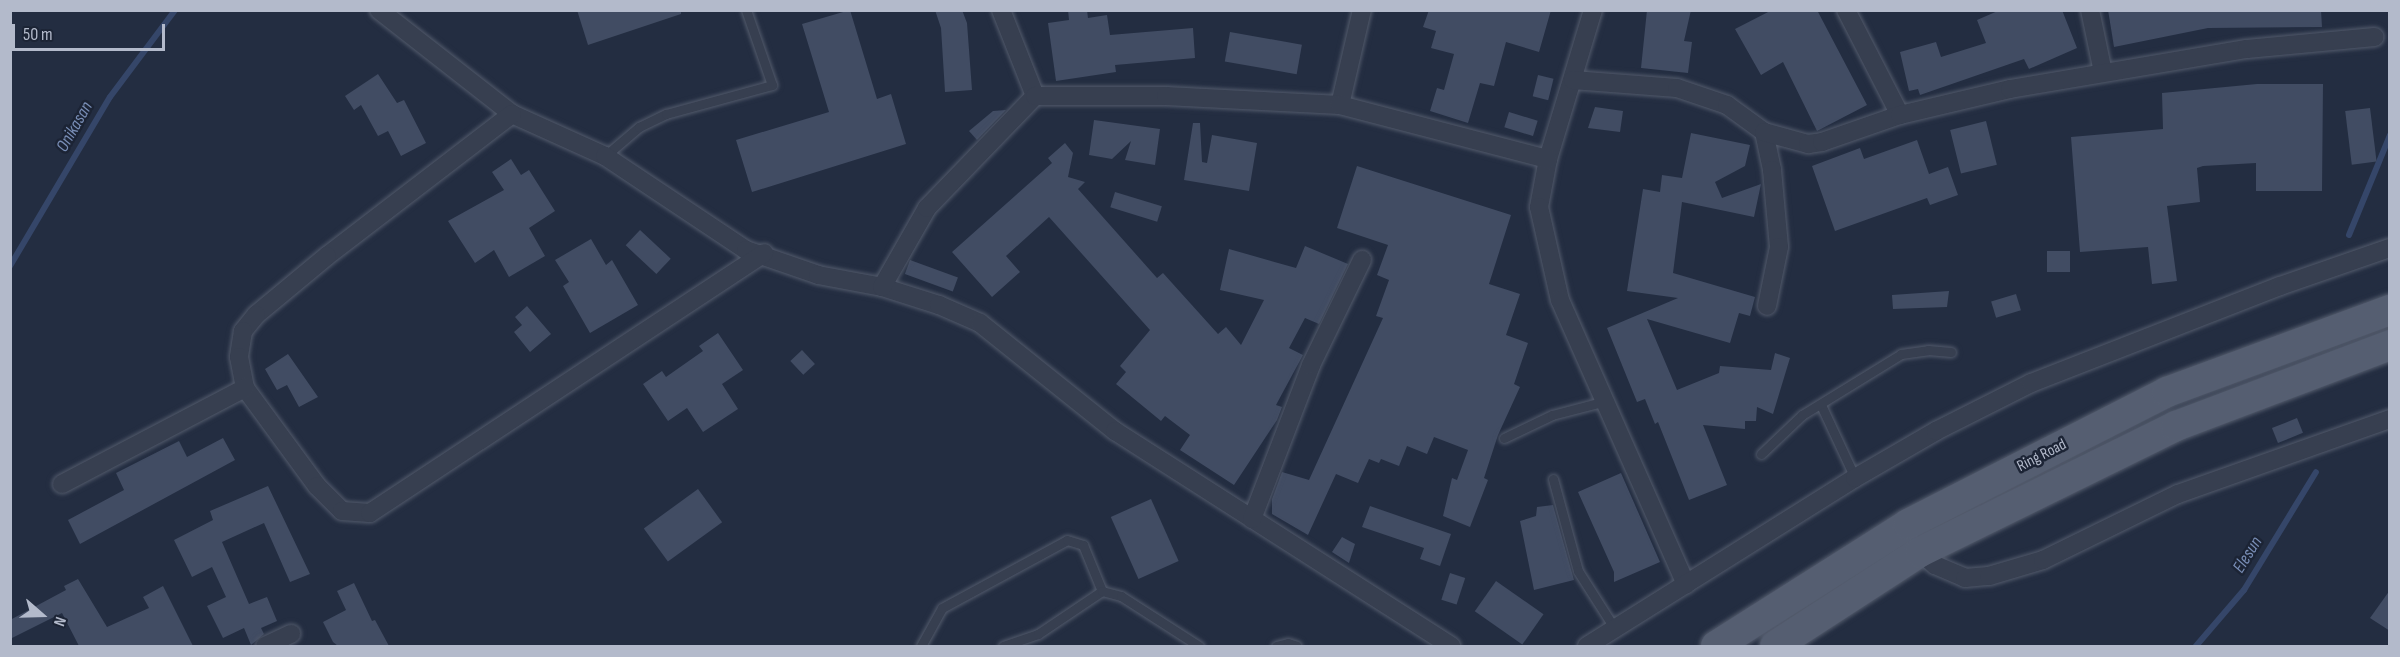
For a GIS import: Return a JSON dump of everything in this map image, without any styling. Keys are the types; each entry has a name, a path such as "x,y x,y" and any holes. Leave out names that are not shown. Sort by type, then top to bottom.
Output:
{"main road":[{"name":"Ring Road","path":"1716,646 1908,524 2168,392 2390,310"},
{"name":"Ring Road","path":"1775,646 1920,552 2176,426 2390,345"}],"street":[{"path":"379,10 512,114 605,156 747,250 764,254 818,275 882,287 939,305 980,323 1115,431 1451,646"},
{"path":"1001,10 1035,96"},
{"path":"1340,105 1362,10"},
{"path":"1593,10 1548,159 1539,207 1549,262 1560,300 1602,402 1686,584"},
{"path":"1846,10 1900,115"},
{"path":"2090,10 2103,72"},
{"path":"1573,80 1677,88 1727,105 1764,132 1808,144 1900,115 2010,89 2247,49 2374,37"},
{"path":"882,287 927,208 1035,96 1166,96 1340,105 1548,159"},
{"path":"512,114 256,315 243,331 239,357 245,388 310,477 342,512 370,513 764,254"},
{"path":"1764,132 1772,170 1779,247 1767,306"},
{"path":"1587,646 1855,478 1936,431 2031,383 2280,286 2390,248"},
{"path":"1252,519 1311,365 1362,260"},
{"path":"62,484 245,388"},
{"path":"1920,552 1935,565 1965,578 2000,573 2043,560 2178,494 2390,419"},
{"path":"265,646 291,634"}],"lane":[{"path":"605,156 639,127 666,114 772,85 746,10"},
{"path":"1761,453 1785,429 1901,354 1928,350 1951,352"},
{"path":"1504,438 1552,416 1602,402"},
{"path":"1821,405 1855,478"},
{"path":"1553,479 1578,571 1615,629"},
{"path":"921,646 942,608 1067,540 1083,545 1102,591"},
{"path":"1004,646 1038,634 1102,591 1122,596 1199,646"},
{"path":"1276,646 1288,643 1297,646"}],"building":[{"path":"577,10 681,10 681,14 588,45"},
{"path":"850,10 877,99 891,94 906,144 752,192 736,140 829,112 802,24"},
{"path":"935,10 962,10 967,23 972,90 945,92 941,28"},
{"path":"1068,10 1087,10 1088,18 1107,15 1110,35 1193,28 1195,58 1115,65 1116,72 1056,81 1048,23 1069,20"},
{"path":"1429,10 1551,10 1539,52 1506,42 1494,86 1480,83 1468,123 1430,111 1437,88 1444,90 1454,54 1431,48 1436,31 1423,27"},
{"path":"1647,10 1691,10 1684,41 1692,42 1688,73 1641,68"},
{"path":"1772,10 1817,10 1867,105 1817,131 1783,62 1761,75 1735,29"},
{"path":"2000,10 2062,10 2077,48 2029,69 2024,59 1920,95 1918,89 1909,91 1900,52 1936,42 1941,57 1986,43 1977,20"},
{"path":"2108,10 2321,10 2322,27 2208,28 2114,47"},
{"path":"1230,32 1302,45 1297,74 1225,62"},
{"path":"378,74 397,103 404,100 426,143 401,156 388,131 378,136 361,105 354,110 345,96"},
{"path":"1538,75 1554,79 1548,100 1533,96"},
{"path":"2257,84 2323,84 2322,191 2256,191 2256,163 2203,166 2197,168 2200,202 2167,206 2177,281 2152,284 2148,247 2080,252 2071,137 2163,129 2162,93"},
{"path":"1595,107 1623,111 1620,132 1588,128"},
{"path":"2370,108 2377,162 2352,165 2345,111"},
{"path":"1006,110 977,140 969,131 993,111"},
{"path":"1509,112 1538,121 1533,136 1504,127"},
{"path":"1094,120 1160,129 1155,165 1125,160 1131,141 1112,159 1089,155"},
{"path":"1986,121 1997,165 1961,174 1950,130"},
{"path":"1193,123 1200,123 1202,162 1207,163 1212,135 1257,143 1249,191 1184,180"},
{"path":"1691,133 1750,145 1745,166 1715,182 1722,198 1761,184 1754,217 1682,202 1673,273 1755,297 1750,316 1739,313 1730,343 1647,319 1677,390 1719,373 1720,366 1771,370 1775,353 1790,358 1773,414 1757,407 1756,421 1745,421 1745,429 1703,425 1727,485 1689,500 1658,422 1655,424 1645,399 1637,402 1607,328 1678,298 1627,291 1643,189 1660,192 1662,175 1682,178"},
{"path":"1917,140 1929,174 1948,167 1958,195 1930,205 1927,198 1835,231 1812,166 1860,148 1864,159"},
{"path":"1065,143 1073,153 1068,177 1085,182 1078,189 1157,278 1163,273 1218,334 1226,327 1241,345 1264,300 1220,290 1229,249 1296,268 1305,246 1348,264 1319,324 1305,318 1289,348 1303,355 1276,405 1282,407 1277,420 1234,485 1180,450 1190,435 1165,416 1161,421 1116,384 1126,372 1120,366 1150,330 1049,217 1006,256 1020,272 992,297 952,252 1052,163 1048,158"},
{"path":"511,159 521,175 529,170 555,211 529,228 545,256 509,277 494,250 475,263 448,221 504,190 492,172"},
{"path":"1357,166 1511,215 1489,284 1520,294 1506,335 1528,343 1514,384 1520,387 1498,435 1484,478 1488,480 1470,527 1443,516 1452,478 1457,480 1468,450 1434,437 1427,454 1407,446 1399,466 1381,459 1379,463 1369,459 1358,483 1336,474 1308,535 1272,514 1272,499 1282,472 1309,480 1383,318 1376,316 1389,280 1377,275 1388,245 1337,228"},
{"path":"1115,192 1162,206 1157,222 1110,207"},
{"path":"640,230 671,259 656,274 626,245"},
{"path":"591,239 606,265 612,260 638,305 590,333 563,286 569,282 555,260"},
{"path":"2047,251 2070,251 2070,272 2047,272"},
{"path":"910,260 958,277 953,292 905,274"},
{"path":"1949,291 1947,307 1893,309 1892,295"},
{"path":"2016,294 2021,310 1996,318 1991,302"},
{"path":"527,306 551,334 530,352 514,332 522,325 515,317"},
{"path":"718,333 743,370 722,384 738,409 703,432 687,408 668,421 643,384 662,371 666,377 703,351 699,346"},
{"path":"802,350 815,364 803,375 790,361"},
{"path":"288,354 318,397 299,407 287,385 277,390 265,369"},
{"path":"2297,418 2303,433 2278,443 2272,428"},
{"path":"223,438 235,460 80,544 68,520 124,490 116,473 179,441 187,457"},
{"path":"1621,473 1660,562 1614,582 1614,572 1578,492"},
{"path":"268,486 310,574 290,582 264,523 222,542 249,604 267,597 277,621 261,628 264,634 251,645 244,628 223,638 207,606 226,597 212,567 192,577 174,540 213,520 210,511"},
{"path":"698,489 722,522 668,562 644,528"},
{"path":"1151,499 1179,561 1138,579 1111,517"},
{"path":"1553,505 1574,580 1534,590 1520,521 1536,516 1537,507"},
{"path":"1370,506 1451,534 1440,566 1420,559 1424,548 1362,527"},
{"path":"1342,537 1355,544 1349,563 1332,552"},
{"path":"1450,573 1465,578 1457,605 1441,600"},
{"path":"78,579 107,627 149,608 143,597 163,586 193,646 79,646 62,613 10,639 10,620 66,590 64,586"},
{"path":"1496,581 1544,614 1522,645 1475,611"},
{"path":"354,583 372,621 375,620 389,646 338,646 333,642 323,622 346,610 337,591"},
{"path":"2390,590 2390,631 2370,618"}],"waterway":[{"name":"Onikasan","path":"10,266 110,97 175,10"},
{"name":"Elesun","path":"2349,235 2390,135"},
{"name":"Elesun","path":"2196,646 2244,590 2316,472"}]}
